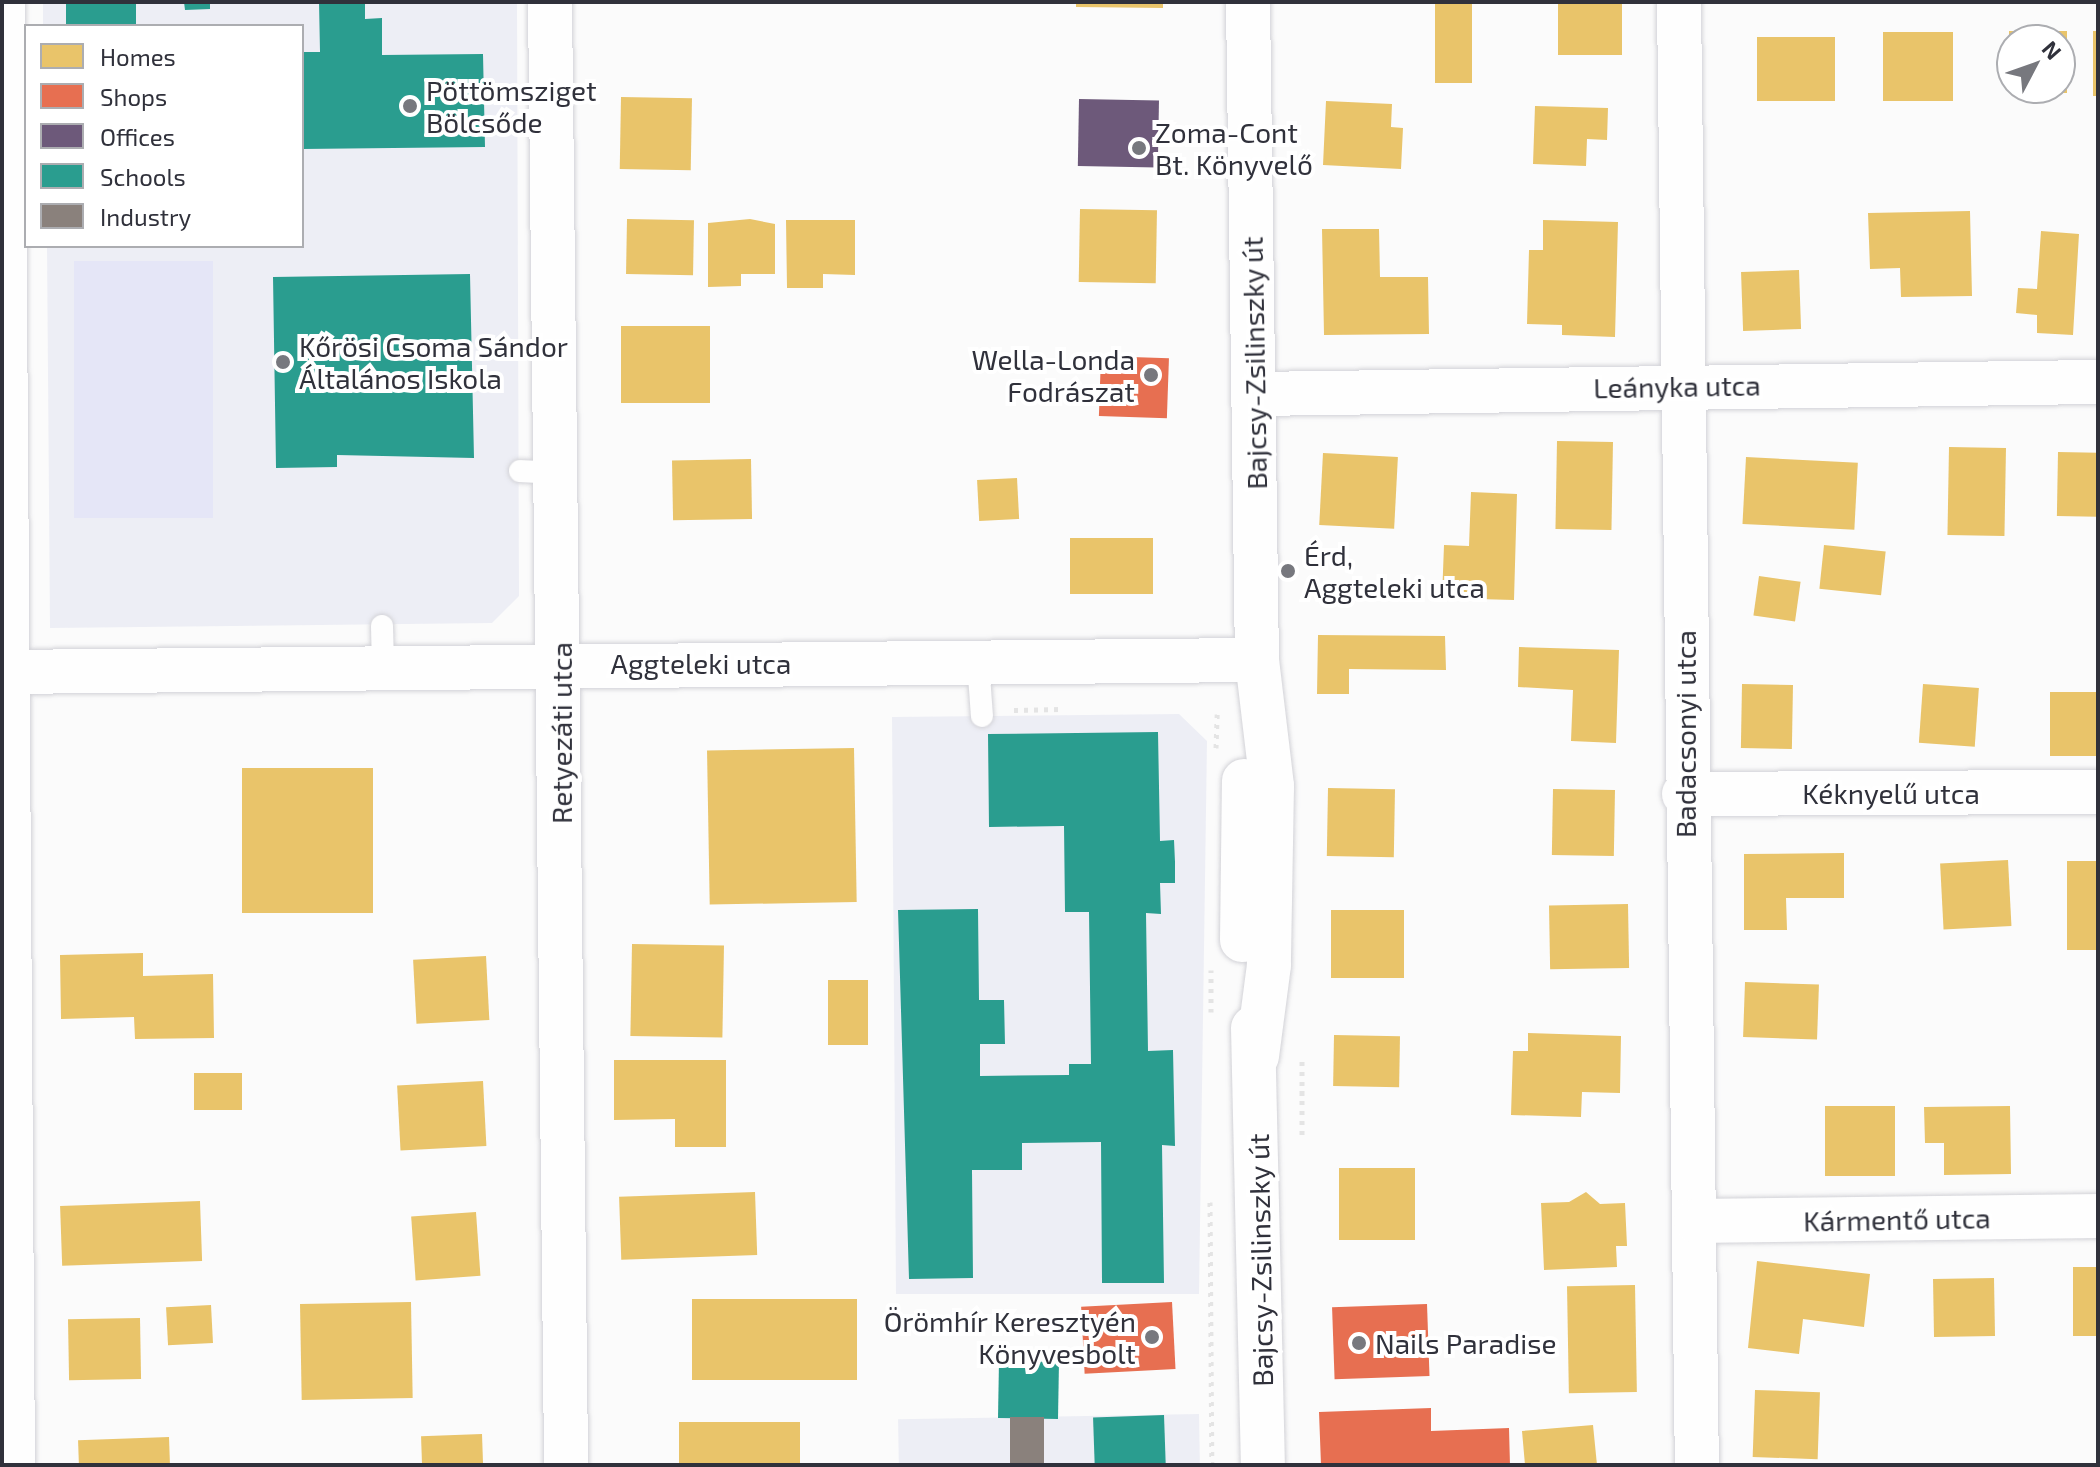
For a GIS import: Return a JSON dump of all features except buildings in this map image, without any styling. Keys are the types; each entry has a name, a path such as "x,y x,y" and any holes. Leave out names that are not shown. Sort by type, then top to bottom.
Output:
{"street":[{"path":"3,2 5,672 13,1465"},
{"name":"Retyezáti utca","path":"550,2 539,472 561,664 566,1465"},
{"name":"Bajcsy-Zsilinszky út","path":"1248,2 1259,724 1244,781 1240,855 1243,959 1257,1056 1263,1465"},
{"name":"Badacsonyi utca","path":"1679,2 1684,385 1684,794 1696,1221 1697,1465"},
{"name":"Leányka utca","path":"1255,394 1684,385 2098,382"},
{"name":"Aggteleki utca","path":"5,672 382,646 561,664 1257,660"},
{"name":"Kéknyelű utca","path":"1684,794 2098,792"},
{"name":"Kármentő utca","path":"1696,1221 2098,1216"}],"lane":[{"path":"978,662 982,716"}],"shaded area":[{"name":"Kőrösi Csoma Sándor Általános Iskola","path":"43,2 517,2 519,596 492,623 50,628 47,248 304,248 304,24 43,24"},
{"path":"74,261 213,261 213,518 74,518"},
{"path":"1179,714 1207,741 1199,1294 896,1294 892,717"},
{"path":"1199,1414 1200,1465 899,1465 898,1419"}],"place":[{"name":"Pöttömsziget Bölcsőde","path":"410,106"},
{"name":"Zoma-Cont Bt. Könyvelő","path":"1139,148"},
{"name":"Kőrösi Csoma Sándor Általános Iskola","path":"283,362"},
{"name":"Wella-Londa Fodrászat","path":"1151,375"},
{"name":"Érd, Aggteleki utca","path":"1288,571"},
{"name":"Örömhír Keresztyén Könyvesbolt","path":"1152,1337"},
{"name":"Nails Paradise","path":"1359,1343"}]}
